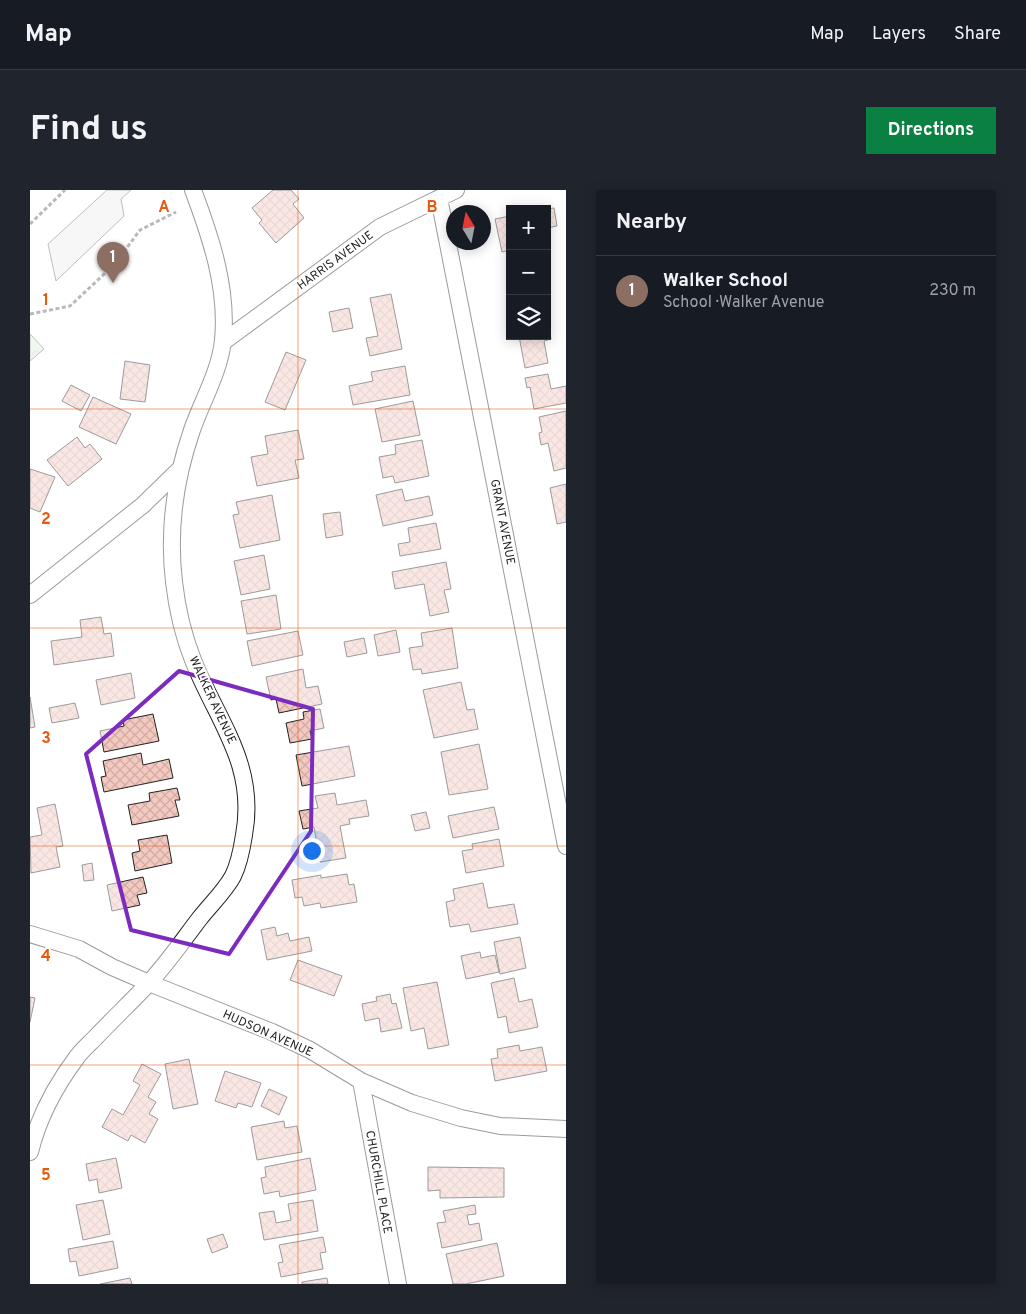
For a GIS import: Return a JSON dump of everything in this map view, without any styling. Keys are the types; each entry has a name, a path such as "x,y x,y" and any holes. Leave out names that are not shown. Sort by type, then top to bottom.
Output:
{"street":[{"name":"WALKER AVENUE","path":"30,1152 50,1100 77,1056 149,983 233,876 241,853 246,825 245,784 241,766 234,745 209,697 192,658 179,612 174,582 172,522 181,468 192,430 210,384 223,342 224,309 218,269 211,239 193,190"},
{"name":"HARRIS AVENUE","path":"223,342 380,228 456,190"},
{"name":"GRANT AVENUE","path":"439,198 566,846"},
{"path":"30,595 143,505 181,468"},
{"name":"HUDSON AVENUE","path":"30,934 57,941 149,983 272,1032 310,1050 360,1080 412,1103 461,1118 500,1126 566,1129"},
{"name":"CHURCHILL PLACE","path":"360,1080 398,1284"}],"path":[{"path":"30,224 65,190"},
{"path":"30,314 70,306 116,264 140,230 176,212"}],"highlighted area":[{"path":"179,671 313,709 311,831 229,954 131,930 86,754"}],"green space":[{"path":"30,334 44,349 30,361"}],"shaded area":[{"path":"107,190 131,190 121,199 124,216 56,281 48,244"}],"building":[{"path":"273,190 291,190 299,199 293,204 304,218 276,243 259,223 262,220 252,208"},
{"path":"551,208 554,208 557,226 551,227"},
{"path":"506,217 506,251 502,252 495,219"},
{"path":"391,294 402,349 370,356 366,338 378,336 370,298"},
{"path":"349,308 353,328 333,332 329,312"},
{"path":"520,340 548,340 544,341 548,363 525,368"},
{"path":"286,352 306,360 285,410 265,402"},
{"path":"125,361 150,365 145,402 120,399"},
{"path":"405,366 410,395 353,405 349,386 373,381 371,372"},
{"path":"548,374 551,389 566,386 566,403 534,409 530,387 527,388 525,378"},
{"path":"71,385 90,395 81,411 62,401"},
{"path":"93,397 131,414 116,444 79,427"},
{"path":"413,401 420,435 382,442 375,409"},
{"path":"566,411 566,468 554,471 548,443 541,445 539,433 542,432 539,417"},
{"path":"298,430 304,459 295,460 299,478 257,486 251,457 268,454 265,436"},
{"path":"77,437 85,448 90,444 102,459 68,486 47,460"},
{"path":"422,440 429,476 395,483 393,476 383,478 379,457 396,454 395,445"},
{"path":"30,469 55,477 40,512 30,508"},
{"path":"566,484 566,522 557,524 550,488"},
{"path":"402,489 405,501 429,496 433,515 383,526 376,495"},
{"path":"272,495 280,540 240,548 233,515 239,514 236,502"},
{"path":"340,512 343,535 326,538 323,514"},
{"path":"436,523 441,549 400,556 398,544 410,542 408,528"},
{"path":"264,555 270,589 241,595 234,561"},
{"path":"446,562 451,589 444,590 449,612 430,616 424,584 395,589 392,572"},
{"path":"276,595 281,629 247,634 241,601"},
{"path":"101,617 104,634 111,633 114,656 54,665 51,641 82,637 80,620"},
{"path":"452,628 458,668 422,674 421,669 413,670 409,648 423,646 421,633"},
{"path":"396,630 400,652 378,656 374,635"},
{"path":"298,631 303,655 252,666 247,641"},
{"path":"364,638 367,653 347,657 344,642"},
{"path":"303,669 306,688 318,686 322,704 279,713 276,699 271,700 266,677"},
{"path":"131,673 135,698 101,705 96,680"},
{"path":"461,682 467,710 474,709 478,729 434,738 423,690"},
{"path":"30,697 35,727 30,728"},
{"path":"75,703 79,718 52,723 49,708"},
{"path":"320,709 324,728 310,731 312,739 290,743 286,723 304,719 303,712"},
{"path":"153,714 159,741 104,752 100,731 124,726 123,720"},
{"path":"479,744 488,789 449,795 441,752"},
{"path":"349,746 355,776 302,786 296,755"},
{"path":"141,753 143,765 169,759 173,778 104,792 101,777 106,776 103,761"},
{"path":"177,788 180,800 175,800 179,816 132,825 128,805 150,801 149,793"},
{"path":"335,793 337,805 366,800 369,816 349,819 350,824 340,826 346,858 320,862 314,827 303,829 299,811 318,808 315,796"},
{"path":"55,804 63,846 56,847 60,867 31,873 30,837 42,835 37,808"},
{"path":"494,807 499,829 453,838 448,816"},
{"path":"426,812 430,828 415,831 411,815"},
{"path":"167,835 172,863 135,871 132,853 140,851 138,840"},
{"path":"499,839 504,866 466,873 462,851 473,849 472,844"},
{"path":"92,863 94,880 84,881 82,865"},
{"path":"347,874 349,885 354,884 357,902 321,908 320,903 304,906 302,897 295,898 292,880 321,875 321,878"},
{"path":"143,877 147,893 137,895 140,905 112,911 107,885"},
{"path":"483,883 488,908 514,904 518,924 471,932 469,924 450,927 446,902 455,900 453,889"},
{"path":"275,927 277,936 288,933 290,941 309,937 312,951 267,960 261,930"},
{"path":"520,937 526,968 500,974 494,942"},
{"path":"480,952 481,958 495,955 499,972 466,979 461,956"},
{"path":"298,960 342,976 334,996 290,980"},
{"path":"514,978 519,1002 532,999 538,1027 509,1033 506,1016 498,1018 491,983"},
{"path":"437,982 449,1045 428,1049 424,1028 411,1031 403,988"},
{"path":"390,994 392,1004 396,1003 402,1028 381,1032 379,1018 365,1021 362,1004 377,1001 376,997"},
{"path":"30,997 35,998 30,1022"},
{"path":"519,1045 520,1051 542,1047 547,1071 495,1081 491,1059 498,1058 497,1049"},
{"path":"189,1059 198,1104 173,1109 165,1064"},
{"path":"142,1064 161,1074 148,1097 156,1102 149,1114 158,1119 145,1143 131,1135 128,1141 102,1127 112,1109 123,1115 140,1085 133,1081"},
{"path":"225,1071 261,1083 252,1107 238,1103 236,1108 215,1101"},
{"path":"269,1089 287,1097 279,1115 261,1106"},
{"path":"284,1121 285,1128 297,1126 302,1152 257,1160 251,1127"},
{"path":"116,1158 122,1188 99,1193 97,1179 89,1181 86,1164"},
{"path":"310,1158 316,1190 280,1197 279,1191 264,1194 261,1178 266,1177 265,1167"},
{"path":"428,1167 504,1168 504,1197 440,1198 440,1190 428,1191"},
{"path":"103,1200 110,1234 83,1240 76,1205"},
{"path":"313,1200 318,1231 264,1240 259,1213 274,1211 276,1223 291,1220 288,1204"},
{"path":"475,1205 476,1214 467,1215 469,1225 479,1223 482,1240 442,1248 437,1223 446,1222 443,1211"},
{"path":"223,1234 228,1247 212,1253 207,1239"},
{"path":"323,1237 326,1252 320,1253 323,1269 281,1277 278,1263 283,1262 279,1245"},
{"path":"113,1241 118,1268 79,1276 76,1261 70,1262 68,1249"},
{"path":"497,1243 504,1276 466,1284 453,1284 446,1254"},
{"path":"130,1278 132,1284 100,1284"},
{"path":"327,1278 328,1284 302,1284 302,1282"}],"place":[{"name":"Walker School","path":"113,283"}]}
